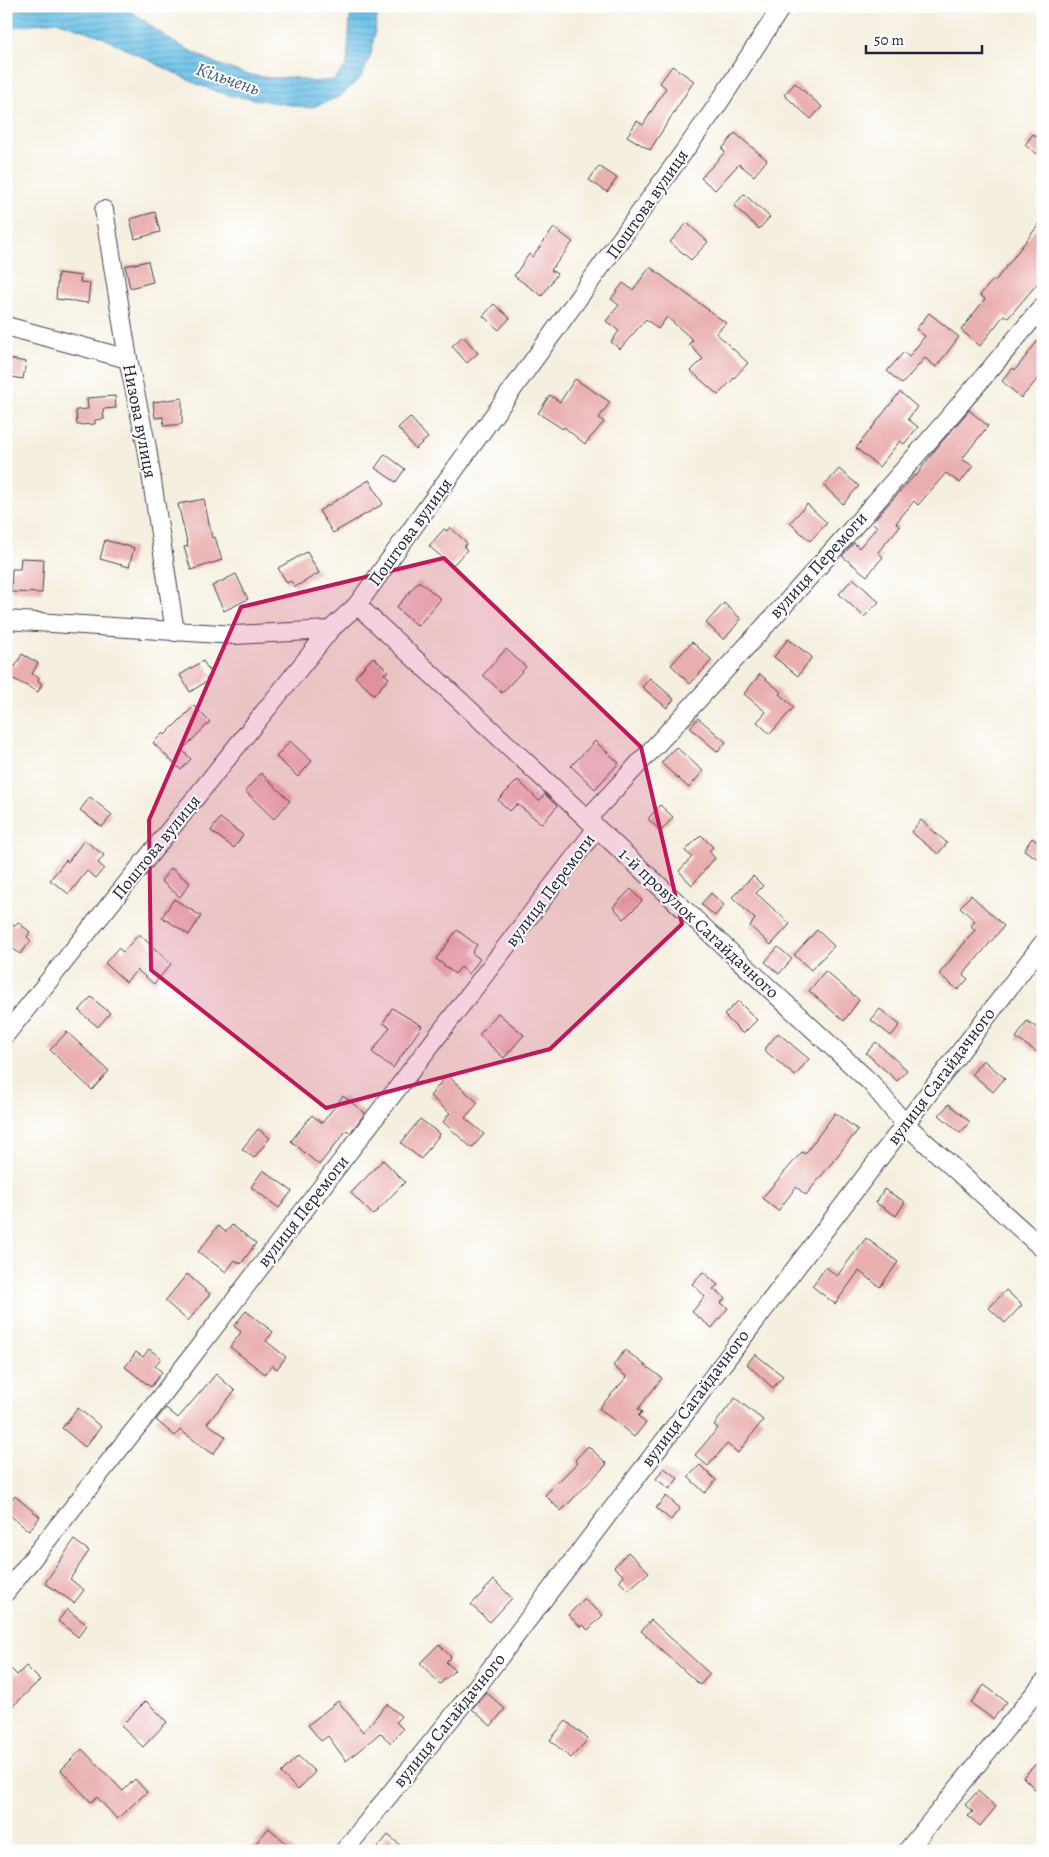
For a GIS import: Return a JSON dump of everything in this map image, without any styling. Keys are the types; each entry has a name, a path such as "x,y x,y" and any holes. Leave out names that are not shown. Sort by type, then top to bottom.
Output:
{"street":[{"name":"Поштова вулиця","path":"6,1034 330,630 357,604 705,123 782,6"},
{"name":"Низова вулиця","path":"104,210 128,359 148,448 175,632"},
{"name":"вулиця Перемоги","path":"6,1592 164,1394 592,823 670,731 954,414 1043,306"},
{"path":"6,326 128,359"},
{"name":"1-й провулок Сагайдачного","path":"357,604 870,1083 904,1123 1043,1249"},
{"path":"6,620 235,636 330,630"},
{"name":"вулиця Сагайдачного","path":"344,1851 482,1680 1043,942"},
{"path":"907,1851 1043,1683"}],"highlighted area":[{"path":"444,558 641,747 682,924 550,1049 326,1108 151,970 149,820 241,607"}],"water":[{"name":"Кільчень","path":"6,6 124,6 173,42 217,64 245,74 271,78 291,77 313,82 334,80 347,64 351,6 379,6 371,54 362,76 341,96 310,108 228,95 201,86 98,35 56,21 6,28"}],"building":[{"path":"672,66 694,81 650,150 627,136 637,121 643,125 666,88 660,83"},
{"path":"795,83 822,107 811,119 784,95"},
{"path":"735,133 767,160 754,176 739,164 715,190 701,178 725,152 722,149"},
{"path":"1033,134 1043,142 1043,158 1025,145"},
{"path":"599,166 617,178 607,192 589,180"},
{"path":"744,194 770,217 759,229 734,206"},
{"path":"155,212 160,232 135,239 130,219"},
{"path":"1043,219 1043,277 1008,318 1004,315 980,346 961,330 985,299 980,295 993,280 995,281"},
{"path":"687,223 708,242 691,260 670,242"},
{"path":"554,228 573,242 551,270 557,274 542,296 514,276 529,254 532,257"},
{"path":"148,261 153,282 130,288 125,266"},
{"path":"650,267 726,323 716,333 748,363 718,395 691,371 703,359 689,344 693,340 667,317 658,329 646,319 620,349 611,342 619,331 606,321 619,305 611,299 623,283 633,290"},
{"path":"58,273 81,276 80,282 90,283 88,303 56,299"},
{"path":"494,304 510,318 499,330 483,316"},
{"path":"929,313 959,337 936,367 925,358 902,384 887,371 904,352 909,357 925,336 916,329"},
{"path":"1043,334 1043,373 1021,398 1002,381 1013,368 1015,370"},
{"path":"463,336 478,353 467,363 452,346"},
{"path":"6,358 26,362 23,379 6,376"},
{"path":"575,379 610,402 599,418 604,422 585,444 564,427 563,429 538,413 550,395 560,402"},
{"path":"900,392 917,407 908,419 918,427 904,444 900,441 879,467 856,448"},
{"path":"115,396 116,408 103,409 104,419 95,420 95,424 77,425 76,410 88,409 87,398"},
{"path":"182,398 182,424 164,426 163,417 155,418 153,402"},
{"path":"969,410 988,426 962,459 973,466 960,483 946,473 918,505 914,501 896,523 900,526 878,552 883,557 867,576 842,556 854,543 859,548 877,527 872,522 916,476"},
{"path":"410,417 428,438 415,449 398,428"},
{"path":"385,454 405,469 396,482 375,468"},
{"path":"839,469 859,486 843,504 824,486"},
{"path":"369,480 383,504 333,533 319,511"},
{"path":"204,499 212,538 215,537 222,560 191,570 184,547 188,546 178,504"},
{"path":"807,504 827,523 810,541 790,523"},
{"path":"450,527 467,543 464,547 467,550 452,566 429,546 444,529 447,531"},
{"path":"105,540 134,548 129,567 100,559"},
{"path":"307,552 319,573 295,587 291,581 287,583 278,568"},
{"path":"21,558 44,559 42,593 11,592 12,569 20,569"},
{"path":"236,574 248,599 224,611 212,586"},
{"path":"853,578 879,602 864,617 839,594"},
{"path":"419,581 441,599 418,626 396,608"},
{"path":"724,603 741,619 724,640 706,623"},
{"path":"788,639 812,657 798,676 774,657"},
{"path":"692,642 712,660 690,684 671,665"},
{"path":"506,649 526,667 502,693 483,675"},
{"path":"22,654 38,663 32,674 39,678 38,681 42,684 38,692 6,675 6,661 15,667"},
{"path":"373,657 388,671 384,674 389,678 374,695 355,677"},
{"path":"203,661 212,675 206,679 207,681 190,692 180,675"},
{"path":"760,674 781,692 779,694 794,707 770,734 757,722 766,712 744,694"},
{"path":"650,678 674,699 667,708 642,687"},
{"path":"194,706 210,722 182,750 191,759 181,770 153,743 163,733 165,735"},
{"path":"698,718 726,742 718,752 690,728"},
{"path":"290,741 312,761 298,777 276,757"},
{"path":"595,741 619,763 595,789 571,766"},
{"path":"676,747 703,771 689,788 661,763"},
{"path":"261,773 290,801 274,819 245,791"},
{"path":"518,780 539,801 545,794 557,806 542,824 517,804 510,811 498,800"},
{"path":"90,797 112,815 102,827 80,810"},
{"path":"660,805 673,817 661,831 648,819"},
{"path":"220,818 243,835 234,848 211,831"},
{"path":"921,820 947,843 938,854 911,832"},
{"path":"701,835 713,847 709,851 715,858 692,885 679,871 692,857 685,851"},
{"path":"1032,838 1043,846 1043,862 1024,850"},
{"path":"84,840 104,855 98,863 104,868 96,878 87,871 69,894 50,880 66,860 68,862"},
{"path":"171,868 190,883 180,897 161,881"},
{"path":"753,876 763,886 756,893 790,924 771,945 750,926 755,919 732,897"},
{"path":"631,889 642,901 624,919 613,907"},
{"path":"711,893 724,905 715,916 701,904"},
{"path":"971,895 1004,926 963,975 968,979 958,990 939,974 975,930 971,926 975,921 960,907"},
{"path":"174,899 201,916 189,935 162,917"},
{"path":"18,922 30,932 27,937 31,941 20,954 6,943 6,931 12,924 15,926"},
{"path":"457,930 477,945 472,953 480,959 469,974 461,967 455,974 436,959"},
{"path":"817,930 834,946 811,970 794,955"},
{"path":"139,934 171,964 154,984 137,970 126,982 105,963 118,948 123,952"},
{"path":"778,947 792,959 779,974 765,962"},
{"path":"825,971 859,1000 844,1021 809,991"},
{"path":"91,997 110,1013 98,1027 79,1011"},
{"path":"738,1001 757,1020 743,1034 724,1015"},
{"path":"392,1008 422,1026 393,1068 372,1052 390,1027 383,1023"},
{"path":"880,1009 900,1025 891,1036 871,1020"},
{"path":"498,1013 524,1035 504,1058 479,1035"},
{"path":"1027,1021 1043,1032 1043,1046 1038,1053 1016,1038"},
{"path":"67,1032 109,1071 92,1090 50,1050"},
{"path":"778,1033 809,1059 795,1076 764,1050"},
{"path":"876,1042 907,1070 897,1081 866,1053"},
{"path":"983,1060 1005,1078 993,1092 972,1074"},
{"path":"447,1075 478,1103 465,1118 484,1134 472,1148 443,1122 450,1113 430,1096"},
{"path":"343,1096 365,1113 350,1133 347,1130 319,1165 291,1141 312,1115 322,1123"},
{"path":"949,1104 970,1122 960,1133 939,1115"},
{"path":"835,1113 858,1130 806,1195 796,1187 778,1211 762,1198 802,1152 805,1154"},
{"path":"420,1119 440,1134 421,1159 401,1143"},
{"path":"258,1129 270,1138 254,1158 242,1149"},
{"path":"383,1160 405,1182 373,1215 351,1193"},
{"path":"263,1170 292,1191 279,1208 251,1187"},
{"path":"884,1189 905,1202 896,1216 876,1203"},
{"path":"232,1225 256,1243 241,1264 235,1260 226,1272 198,1252 218,1226 226,1232"},
{"path":"866,1238 898,1262 880,1287 859,1271 835,1304 812,1286 826,1267 837,1276"},
{"path":"703,1272 718,1285 713,1289 725,1298 721,1303 728,1308 712,1328 692,1312 705,1296 692,1284"},
{"path":"187,1274 210,1294 188,1321 165,1301"},
{"path":"1006,1290 1022,1305 1005,1323 989,1308"},
{"path":"246,1311 273,1332 266,1341 286,1357 277,1369 272,1365 265,1374 230,1347 241,1332 234,1326"},
{"path":"149,1349 161,1358 155,1366 162,1372 151,1387 125,1367 136,1352 143,1357"},
{"path":"625,1350 662,1378 638,1409 642,1412 638,1416 646,1423 634,1437 599,1408 627,1377 613,1366"},
{"path":"755,1354 783,1376 773,1388 747,1364"},
{"path":"216,1374 235,1391 207,1423 226,1437 213,1454 180,1430 175,1436 156,1420 166,1408 178,1418"},
{"path":"735,1398 763,1420 738,1453 727,1444 708,1466 695,1455 718,1428 714,1425"},
{"path":"78,1408 101,1427 85,1447 62,1428"},
{"path":"588,1446 607,1464 561,1511 545,1495 577,1463 575,1460"},
{"path":"700,1465 716,1480 705,1493 688,1477"},
{"path":"664,1468 678,1478 670,1489 656,1479"},
{"path":"15,1496 40,1517 29,1531 6,1512 6,1506"},
{"path":"666,1496 680,1508 671,1520 656,1508"},
{"path":"74,1540 89,1551 70,1579 84,1590 74,1603 45,1583"},
{"path":"628,1552 649,1572 628,1590 619,1581 624,1576 614,1567"},
{"path":"494,1580 512,1598 490,1622 471,1605"},
{"path":"584,1599 603,1615 588,1630 583,1625 581,1627 568,1615"},
{"path":"67,1609 87,1625 78,1637 58,1621"},
{"path":"651,1620 710,1674 700,1685 641,1631"},
{"path":"439,1644 451,1657 446,1662 455,1670 440,1684 420,1663"},
{"path":"6,1664 17,1675 26,1666 40,1680 6,1713"},
{"path":"984,1685 1007,1702 993,1719 971,1703"},
{"path":"486,1692 505,1709 491,1726 472,1709"},
{"path":"146,1701 167,1722 143,1747 121,1726"},
{"path":"338,1701 363,1732 387,1704 401,1716 396,1722 403,1729 391,1743 380,1733 346,1761 328,1736 321,1741 308,1725"},
{"path":"566,1721 588,1739 571,1758 550,1740"},
{"path":"82,1749 123,1791 135,1779 147,1792 117,1819 97,1797 91,1802 61,1770"},
{"path":"298,1756 315,1772 298,1790 281,1773"},
{"path":"1043,1757 1043,1797 1023,1777"},
{"path":"978,1791 996,1807 980,1826 968,1816 973,1812 965,1805"},
{"path":"269,1828 295,1851 249,1851"},
{"path":"388,1835 407,1851 375,1851"}]}
